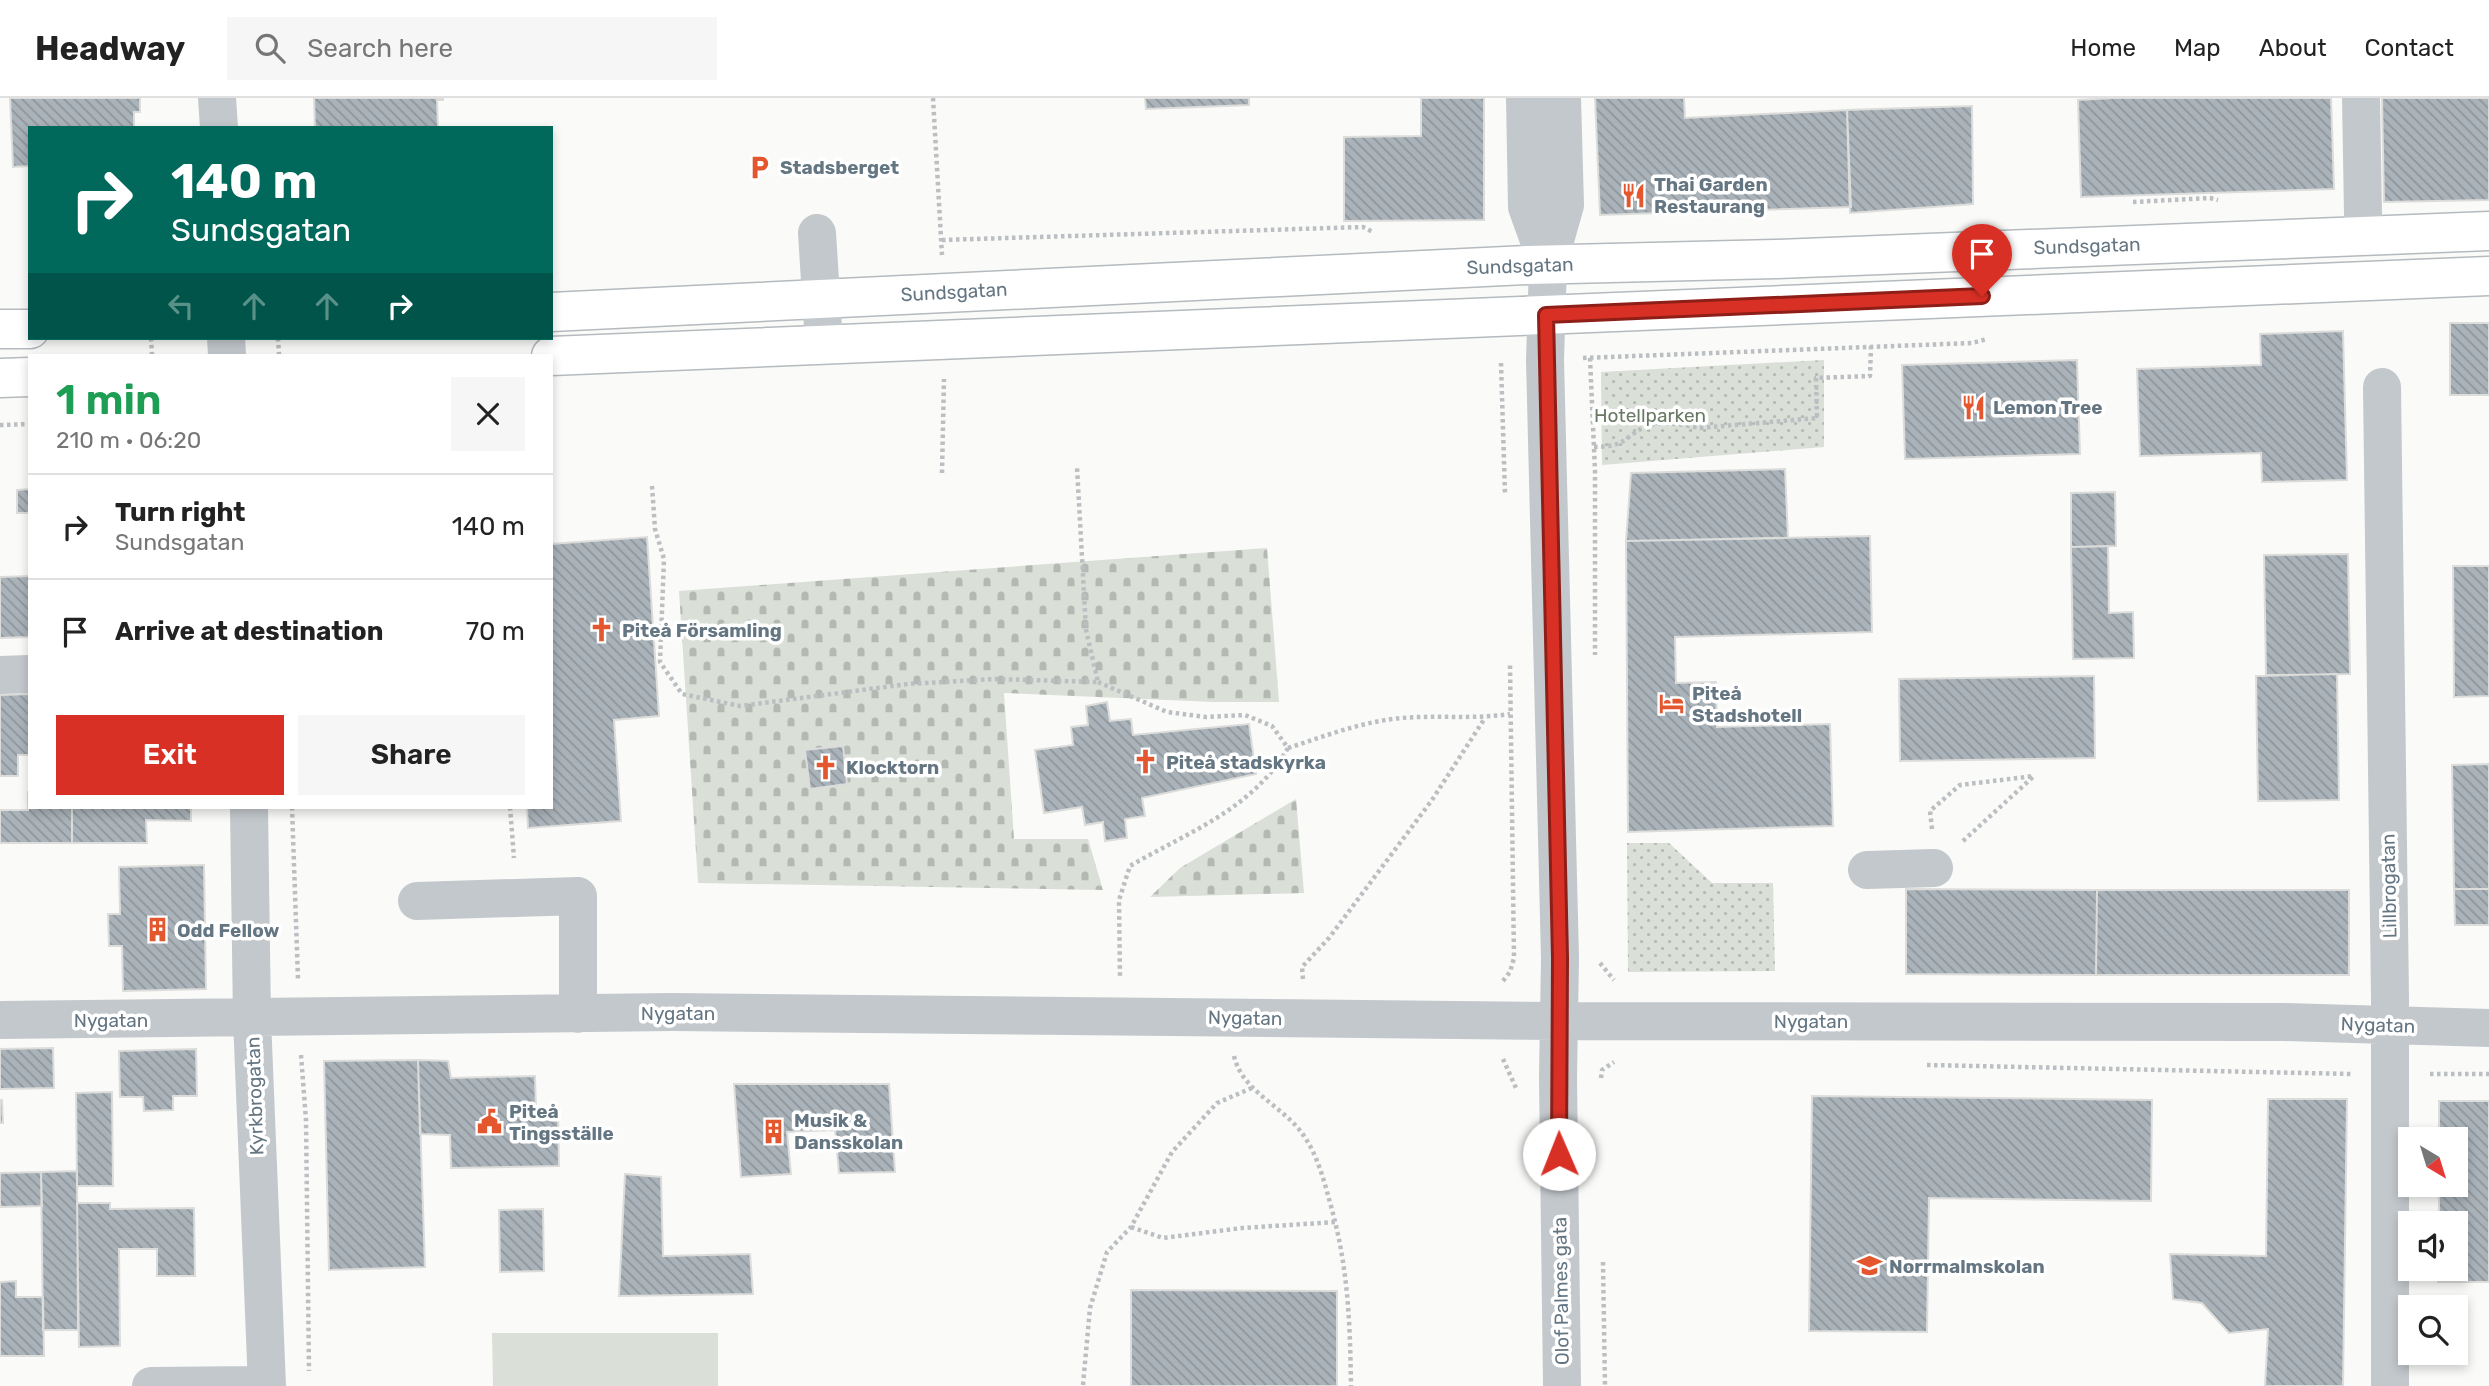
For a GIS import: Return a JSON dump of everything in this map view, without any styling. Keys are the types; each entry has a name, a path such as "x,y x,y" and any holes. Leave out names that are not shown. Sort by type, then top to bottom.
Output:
{"main road":[{"name":"Sundsgatan","path":"553,312 1548,265 1776,259 2489,230"},
{"path":"553,356 2489,276"},
{"path":"0,329 28,329"},
{"path":"0,378 28,377"}],"street":[{"path":"217,98 219,126"},
{"path":"1525,98 1527,207 1548,265"},
{"path":"1548,265 1565,205 1562,98"},
{"path":"2361,98 2363,214"},
{"path":"817,233 824,344"},
{"name":"Olof Palmes gata","path":"1548,265 1546,315 1560,1021 1562,1386"},
{"name":"Lillbrogatan","path":"2382,387 2390,1026 2390,1386"},
{"path":"0,674 28,674"},
{"name":"Kyrkbrogatan","path":"249,809 252,1019 267,1385"},
{"path":"1867,870 1934,868"},
{"path":"417,901 578,896 578,1014"},
{"name":"Nygatan","path":"0,1020 578,1014 2489,1028"},
{"path":"151,1386 267,1385"}],"path":[{"path":"933,98 942,263"},
{"path":"942,240 1363,228 1376,233"},
{"path":"1594,447 1619,446 1647,426 1684,424 1700,428 1817,418 1816,378 1870,376 1871,346"},
{"path":"1501,363 1505,497"},
{"path":"942,473 944,370"},
{"path":"0,425 28,424"},
{"path":"1077,467 1086,630 1098,682"},
{"path":"652,486 655,529 664,559 660,662 682,694 740,706 908,684 995,679 1098,682 1167,712 1206,718 1245,715 1272,726 1288,748"},
{"path":"1509,651 1514,958"},
{"path":"1120,978 1119,900 1130,866 1200,831 1234,808 1264,782 1288,748 1344,730 1393,719 1485,718 1510,714"},
{"path":"1303,982 1302,967 1329,938 1432,800 1485,718"},
{"path":"2034,776 1984,822 1934,868 1930,811 1960,785 2034,776"},
{"path":"292,809 299,1018 306,1120 310,1383"},
{"path":"510,809 512,827"},
{"path":"1601,1091 1602,1070 1617,1060 1619,1054 1619,1021"},
{"path":"1234,1055 1242,1079 1276,1105 1307,1140 1336,1222 1349,1285 1351,1386"},
{"path":"2178,1068 2214,1072 2489,1074"},
{"path":"1083,1385 1090,1308 1107,1252 1131,1227 1172,1152 1217,1103 1252,1088"},
{"path":"1131,1227 1163,1238 1242,1228 1336,1222"},
{"path":"1603,1252 1605,1386"}],"green space":[{"name":"Hotellparken","path":"1824,360 1824,447 1602,465 1601,372"},
{"path":"1267,548 1279,702 1214,702 1004,693 1014,839 1088,839 1103,890 698,883 679,591"},
{"path":"1296,799 1304,893 1150,897 1180,868"},
{"path":"1627,843 1669,843 1712,883 1773,883 1775,971 1628,972"},
{"path":"492,1333 718,1333 718,1386 493,1386"}],"building":[{"path":"10,98 140,98 140,112 134,112 134,126 28,126 28,166 13,167"},
{"path":"314,98 443,98 437,100 438,126 315,126"},
{"path":"1145,98 1249,98 1249,105 1146,109"},
{"path":"1421,98 1484,98 1484,220 1344,221 1344,137 1421,136"},
{"path":"1595,98 1684,98 1685,118 1847,110 1851,207 1600,215"},
{"path":"2331,98 2334,189 2081,197 2078,100"},
{"path":"2382,98 2489,98 2489,200 2384,202"},
{"path":"1972,106 1973,204 1850,213 1847,110"},
{"path":"2450,323 2489,323 2489,395 2450,395"},
{"path":"2343,331 2347,480 2262,482 2261,453 2140,456 2137,369 2261,365 2260,334"},
{"path":"2077,360 2080,454 1905,459 1902,365"},
{"path":"1785,469 1788,538 1626,541 1631,473"},
{"path":"28,489 28,513 17,513 17,490"},
{"path":"2115,492 2116,546 2071,547 2071,493"},
{"name":"Piteå Stadshotell","path":"1870,536 1872,632 1675,637 1676,683 1716,682 1717,727 1830,724 1833,826 1628,832 1626,541"},
{"name":"Piteå Församling","path":"647,537 659,716 614,720 621,821 528,828 527,809 553,809 553,544"},
{"path":"2108,546 2109,613 2133,612 2134,658 2073,659 2071,547"},
{"path":"2348,554 2350,674 2266,675 2264,555"},
{"path":"2453,566 2489,566 2489,696 2454,697"},
{"path":"28,576 28,637 0,638 0,577"},
{"path":"2337,674 2339,800 2258,801 2256,676"},
{"path":"2094,676 2095,758 1900,761 1899,679"},
{"path":"28,694 28,755 18,755 18,776 0,776 0,695"},
{"name":"Piteå stadskyrka","path":"1107,702 1110,721 1131,719 1133,735 1249,724 1256,774 1142,798 1145,816 1125,819 1127,838 1105,841 1103,822 1085,825 1082,807 1044,813 1035,750 1073,745 1071,727 1088,725 1086,706"},
{"name":"Klocktorn","path":"843,746 847,784 810,789 805,750"},
{"path":"2489,764 2489,889 2454,889 2452,765"},
{"path":"72,809 72,843 0,843 0,810"},
{"path":"72,809 191,809 191,821 146,820 147,843 72,843"},
{"name":"Odd Fellow","path":"204,865 206,989 123,991 122,946 109,946 108,914 120,914 119,867"},
{"path":"1906,889 2097,890 2096,975 1906,974"},
{"path":"2454,889 2489,889 2489,925 2455,925"},
{"path":"2097,890 2349,890 2349,975 2096,975"},
{"path":"53,1048 54,1088 0,1089 0,1049"},
{"path":"196,1049 197,1096 173,1096 173,1110 144,1111 143,1097 120,1097 119,1051"},
{"name":"Piteå Tingsställe","path":"418,1060 448,1061 451,1078 535,1076 536,1109 558,1109 559,1166 451,1168 450,1135 420,1134"},
{"path":"418,1060 425,1267 329,1270 324,1061"},
{"name":"Musik & Dansskolan","path":"734,1084 889,1084 895,1172 839,1173 835,1130 787,1132 791,1174 741,1177"},
{"path":"112,1092 113,1186 77,1186 76,1093"},
{"name":"Norrmalmskolan","path":"1812,1096 2152,1100 2151,1201 1929,1198 1927,1332 1809,1331"},
{"path":"2268,1099 2347,1099 2343,1386 2265,1386 2268,1329 2229,1333 2202,1303 2173,1299 2170,1254 2266,1256"},
{"path":"2,1100 3,1123 0,1123"},
{"path":"2439,1101 2489,1101 2489,1282 2438,1282 2468,1281 2468,1211 2439,1211 2439,1197 2468,1197 2468,1127 2439,1127"},
{"path":"77,1171 78,1330 43,1330 41,1172"},
{"path":"41,1172 42,1206 0,1207 0,1173"},
{"path":"625,1174 661,1177 663,1256 750,1254 753,1294 619,1296"},
{"path":"77,1203 110,1203 110,1209 194,1208 195,1276 157,1276 157,1249 119,1249 120,1346 79,1347"},
{"path":"543,1209 544,1271 500,1272 499,1210"},
{"path":"16,1281 16,1297 43,1297 44,1356 0,1356 0,1282"},
{"path":"1131,1290 1337,1291 1337,1386 1131,1386"}],"place":[{"name":"Stadsberget","path":"760,167"},
{"name":"Thai Garden Restaurang","path":"1634,195"},
{"name":"Lemon Tree","path":"1973,407"},
{"name":"Piteå Församling","path":"602,630"},
{"name":"Piteå Stadshotell","path":"1672,704"},
{"name":"Piteå stadskyrka","path":"1146,762"},
{"name":"Klocktorn","path":"826,767"},
{"name":"Odd Fellow","path":"157,930"},
{"name":"Piteå Tingsställe","path":"489,1122"},
{"name":"Musik & Dansskolan","path":"774,1131"},
{"name":"Norrmalmskolan","path":"1869,1266"}],"route":[{"path":"1559,1154 1560,958 1546,315 1982,296"}]}
